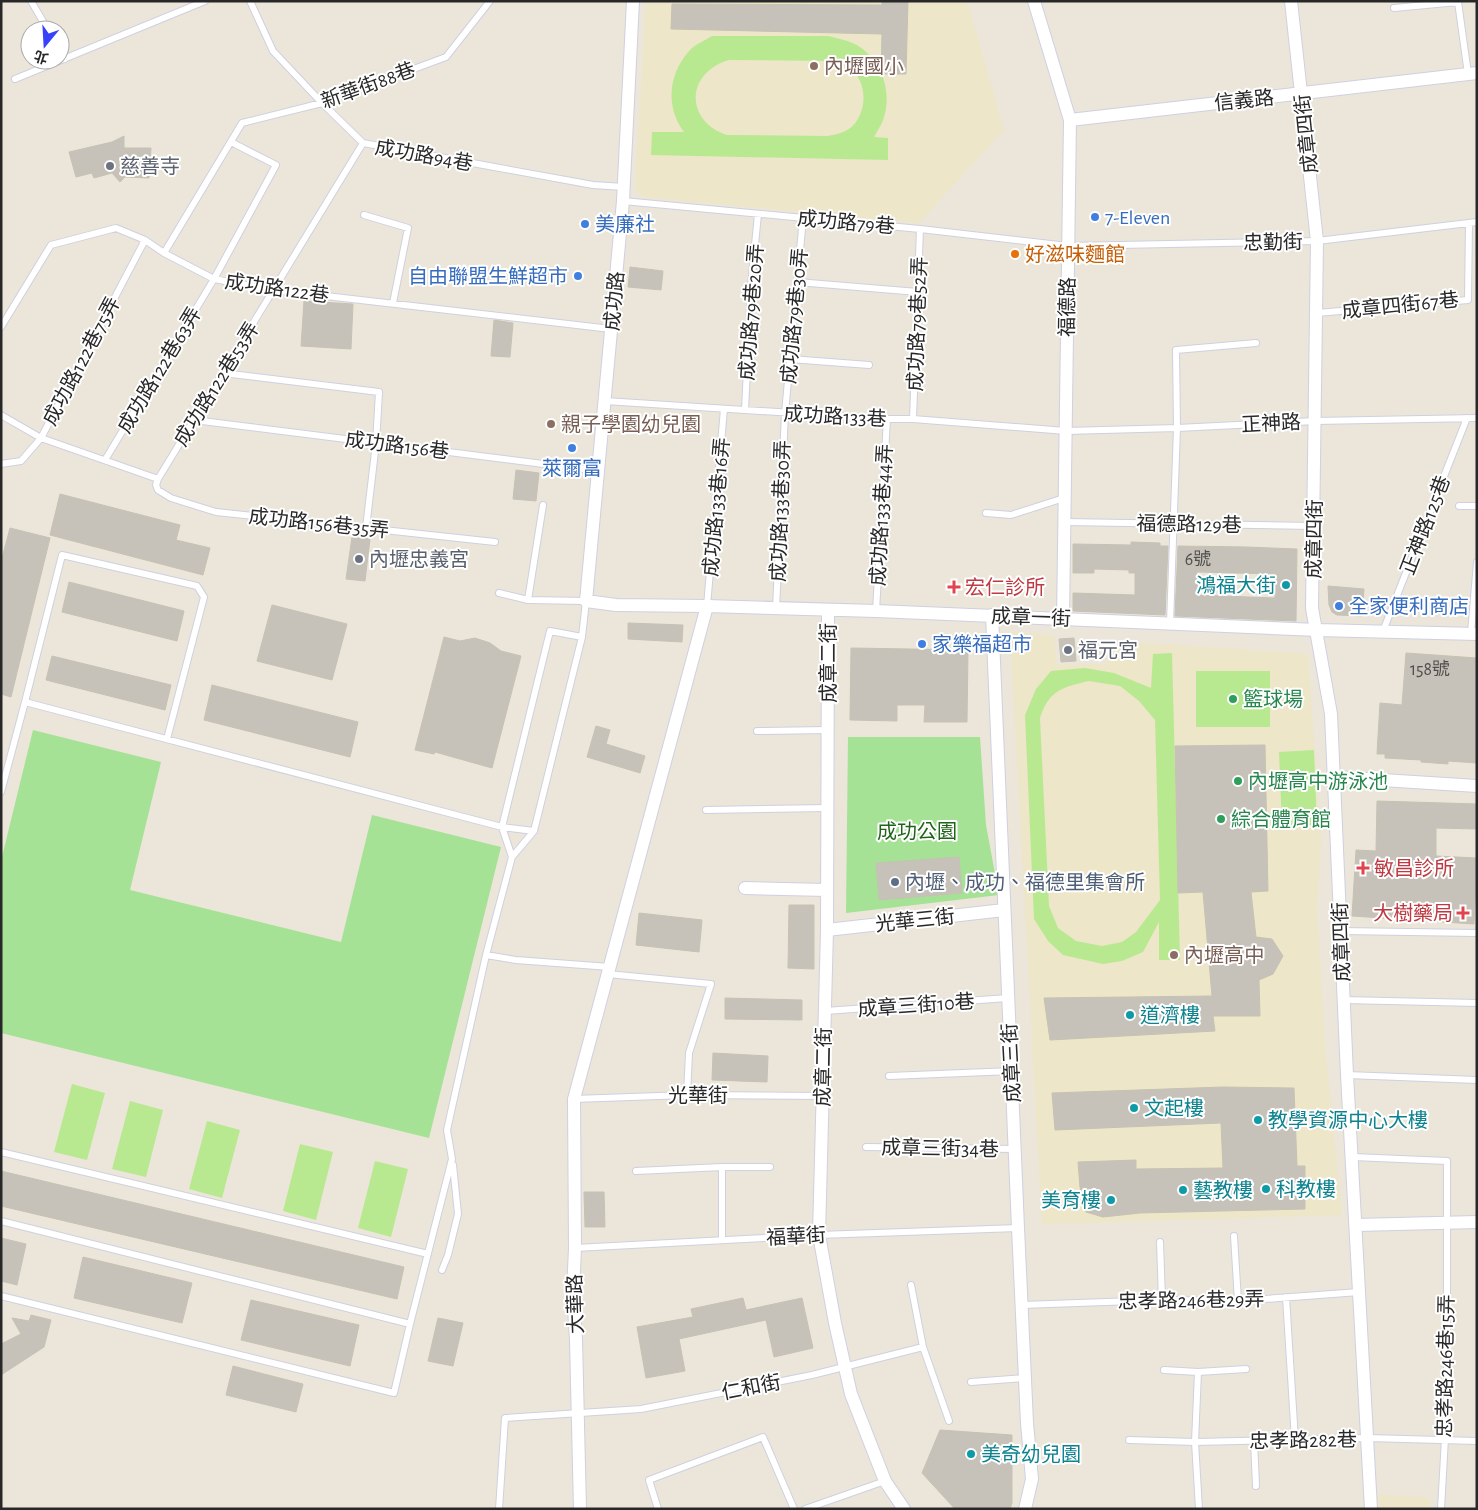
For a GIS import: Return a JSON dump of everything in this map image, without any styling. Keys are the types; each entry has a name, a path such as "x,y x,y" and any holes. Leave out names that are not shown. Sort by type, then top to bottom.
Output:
{"street":[{"name":"成功路","path":"586,601 623,201 634,1"},
{"name":"福德路","path":"1034,1 1070,120 1063,619"},
{"name":"成章四街","path":"1291,1 1317,241 1312,608 1331,714 1343,1000 1356,1225"},
{"name":"信義路","path":"1070,120 1472,73"},
{"name":"成章一街","path":"586,601 616,606 776,608 1317,630 1474,633"},
{"name":"大華路","path":"580,1509 573,1292 575,1248 574,1099 707,606"},
{"name":"成章二街","path":"828,611 827,930 819,1234 844,1366 852,1394 885,1481 904,1509"},
{"name":"成章三街","path":"992,616 1014,1149 1025,1378 1032,1478 1025,1509"},
{"path":"1334,777 1477,786"},
{"path":"745,888 827,890"},
{"name":"光華三街","path":"827,930 1004,910"},
{"path":"1371,1509 1356,1225 1477,1222"}],"lane":[{"path":"31,1 42,20"},
{"path":"70,57 205,1"},
{"path":"250,1 274,51 363,144"},
{"name":"新華街88巷","path":"164,253 242,123 322,103 446,57 490,1"},
{"path":"1394,8 1458,2 1472,73"},
{"path":"15,79 38,70"},
{"name":"成功路122巷63弄","path":"105,460 214,279 276,165 231,142"},
{"name":"成功路94巷","path":"274,290 363,144 593,185 624,187"},
{"name":"成功路79巷","path":"623,201 920,229 1068,246"},
{"name":"成功路79巷20弄","path":"745,410 751,286 758,214"},
{"path":"364,215 408,228 393,303"},
{"name":"成功路79巷30弄","path":"785,413 803,218"},
{"name":"忠勤街","path":"1068,246 1317,241 1473,223"},
{"name":"成章四街67巷","path":"1317,313 1468,300 1473,223"},
{"name":"成功路122巷","path":"1,327 51,245 116,228 145,240 164,253 214,279 274,290 612,328"},
{"name":"成功路79巷52弄","path":"913,419 920,229"},
{"name":"成功路122巷75弄","path":"1,464 21,461 41,438 145,240"},
{"path":"797,282 918,292"},
{"name":"成功路122巷53弄","path":"158,479 274,290"},
{"path":"1170,623 1177,428 1176,350 1256,343"},
{"path":"790,359 869,365"},
{"path":"223,373 379,392 376,443 366,528"},
{"name":"成功路133巷","path":"605,401 887,419 913,419 1066,431"},
{"name":"成功路133巷16弄","path":"707,606 724,408"},
{"name":"成功路133巷30弄","path":"776,608 785,413"},
{"path":"1,415 41,438 158,479"},
{"name":"正神路125巷","path":"1383,631 1467,418"},
{"name":"正神路","path":"1066,431 1316,421 1477,418"},
{"name":"成功路133巷44弄","path":"876,612 887,419"},
{"name":"成功路156巷","path":"194,420 599,471"},
{"name":"成功路156巷35弄","path":"158,479 156,485 158,490 171,498 216,512 495,542"},
{"path":"986,513 1011,515 1064,498"},
{"path":"528,600 543,505"},
{"path":"1459,506 1477,506"},
{"name":"福德路129巷","path":"1064,522 1314,526"},
{"path":"1,792 62,555 197,586 204,597 167,739"},
{"path":"1474,633 1477,562"},
{"path":"442,1270 448,1255 458,1214 447,1130 486,955 512,857 534,831 582,637 586,601 528,600 499,593"},
{"path":"512,857 502,826 550,631 582,637"},
{"path":"25,702 502,826 534,831"},
{"path":"757,731 828,730"},
{"path":"706,810 827,808"},
{"path":"1340,931 1477,933"},
{"path":"486,955 711,984 688,1053 687,1095"},
{"name":"成章三街10巷","path":"825,1011 1008,998"},
{"path":"1343,1000 1477,1003"},
{"path":"889,1076 1012,1071"},
{"path":"1347,1075 1477,1080"},
{"name":"光華街","path":"574,1099 687,1095 822,1096"},
{"name":"成章三街34巷","path":"866,1147 1014,1149"},
{"path":"1,1152 428,1254"},
{"name":"忠孝路246巷15弄","path":"1353,1157 1447,1161 1446,1404 1441,1509"},
{"path":"1,1296 394,1393 452,1159"},
{"path":"722,1167 722,1240"},
{"path":"636,1171 770,1167"},
{"path":"1,1221 410,1324"},
{"name":"福華街","path":"575,1248 819,1234 1018,1228"},
{"path":"1234,1236 1238,1301"},
{"path":"1160,1242 1162,1300"},
{"path":"911,1284 923,1347 949,1421"},
{"name":"忠孝路246巷29弄","path":"1022,1305 1162,1300 1238,1301 1360,1292"},
{"path":"1286,1298 1295,1440"},
{"name":"仁和街","path":"499,1509 505,1418 641,1408 812,1375 923,1347"},
{"path":"1164,1370 1198,1372 1246,1370"},
{"path":"1198,1372 1195,1442 1199,1509"},
{"path":"971,1382 1025,1378"},
{"path":"658,1509 650,1480 764,1437 794,1509"},
{"name":"忠孝路282巷","path":"1129,1440 1195,1442 1368,1438 1477,1441"},
{"path":"1254,1441 1256,1486"},
{"path":"805,1509 885,1481"}],"shaded area":[{"name":"內壢國小","path":"646,1 967,1 1004,130 919,223 643,197 635,188"},
{"name":"內壢高中","path":"1010,632 1054,635 1057,665 1108,664 1106,640 1308,654 1321,838 1317,910 1325,1047 1342,1215 1042,1224"},
{"path":"1375,1494 1430,1498 1429,1509 1376,1509"}],"green space":[{"path":"712,36 828,36 856,44 877,65 884,82 887,101 886,111 874,137 888,138 888,160 651,155 652,132 684,132 674,111 672,88 674,78 684,57 692,48","holes":["729,60 830,61 848,67 860,80 863,89 863,107 860,115 849,129 841,133 827,136 727,135 713,128 703,119 698,109 696,97 698,86 704,75 715,66"]},
{"path":"1172,653 1180,960 1159,960 1159,922 1143,952 1122,961 1103,964 1063,955 1048,941 1034,919 1025,715 1036,689 1051,671 1085,668 1114,673 1151,688 1153,654","holes":["1089,681 1120,686 1139,701 1155,720 1160,900 1136,932 1122,942 1102,946 1076,941 1058,928 1049,906 1040,718 1048,701 1064,688"]},
{"name":"籃球場","path":"1196,671 1270,671 1270,727 1196,727"},
{"path":"33,730 161,762 130,890 341,942 372,815 501,847 429,1138 1,1033 1,861"},
{"name":"成功公園","path":"848,737 980,737 986,825 999,895 846,913"},
{"name":"籃球場","path":"1314,750 1317,825 1282,827 1279,752"},
{"path":"72,1084 105,1093 87,1160 54,1152"},
{"path":"130,1101 163,1110 146,1177 112,1169"},
{"path":"207,1121 240,1130 222,1198 189,1189"},
{"path":"300,1144 333,1152 316,1220 283,1211"},
{"path":"375,1161 408,1169 391,1237 358,1228"}],"building":[{"path":"882,1 908,1 906,74 881,74 882,34 671,29 672,4 882,5"},
{"path":"124,136 124,148 151,148 149,178 125,177 120,182 112,173 94,178 92,173 76,177 69,152 112,142"},
{"path":"630,267 663,271 661,290 628,287"},
{"path":"304,301 353,304 351,349 301,346"},
{"path":"494,320 513,323 510,357 491,356"},
{"path":"516,470 539,473 536,501 513,499"},
{"path":"60,494 180,525 176,540 210,548 203,575 50,535"},
{"path":"10,528 50,538 11,697 1,694 1,562"},
{"name":"內壢忠義宮","path":"352,537 370,539 365,581 346,579"},
{"name":"鴻福大街","path":"1131,542 1160,543 1160,546 1168,546 1165,615 1073,611 1073,593 1135,595 1135,573 1129,573 1129,570 1094,569 1094,573 1073,573 1073,544 1131,545"},
{"name":"鴻福大街","path":"1178,546 1297,549 1296,621 1175,616","holes":["1197,572 1276,574 1275,598 1198,595"]},
{"path":"69,582 184,611 177,641 62,612"},
{"path":"1328,586 1364,589 1362,616 1337,615 1332,612 1329,605"},
{"path":"272,605 347,624 332,680 257,661"},
{"path":"628,623 683,625 682,642 628,639"},
{"path":"444,637 460,641 475,638 490,643 501,651 521,656 492,768 435,752 434,754 415,750"},
{"name":"福元宮","path":"1074,638 1076,661 1061,662 1059,639"},
{"path":"851,648 968,650 967,722 924,722 925,705 897,705 897,721 850,720"},
{"path":"1406,653 1477,658 1477,763 1448,761 1448,764 1421,762 1421,760 1385,758 1385,754 1377,754 1380,703 1402,705"},
{"path":"52,656 171,685 165,710 46,680"},
{"path":"212,685 358,722 350,757 204,720"},
{"path":"596,726 610,730 606,744 645,756 640,773 587,757"},
{"path":"1265,745 1268,891 1251,892 1256,937 1272,939 1283,956 1273,974 1259,980 1260,1016 1213,1016 1215,1031 1050,1040 1044,998 1212,996 1203,892 1178,893 1175,746"},
{"path":"1377,801 1477,804 1477,829 1436,828 1436,856 1477,858 1474,924 1352,916 1356,850 1376,851"},
{"path":"959,857 962,893 879,900 876,863"},
{"path":"789,905 814,905 814,969 788,968"},
{"path":"639,913 702,920 699,952 636,945"},
{"path":"725,998 802,1000 802,1020 725,1019"},
{"path":"713,1053 768,1056 767,1082 712,1080"},
{"path":"1223,1087 1294,1088 1297,1166 1305,1166 1305,1209 1140,1213 1103,1217 1086,1212 1080,1187 1078,1162 1136,1160 1136,1169 1223,1168 1221,1123 1055,1130 1052,1093"},
{"path":"1,1171 404,1267 397,1299 1,1206"},
{"path":"584,1192 604,1192 605,1227 585,1227"},
{"path":"1,1238 26,1244 17,1285 1,1281"},
{"path":"83,1257 192,1283 182,1323 74,1298"},
{"path":"743,1298 746,1310 802,1298 813,1348 774,1357 766,1320 679,1339 685,1371 646,1378 637,1327 693,1317 691,1309"},
{"path":"251,1300 359,1325 350,1366 241,1340"},
{"path":"31,1315 51,1320 44,1347 1,1375 1,1344 21,1334 12,1318 29,1321"},
{"path":"438,1318 463,1323 453,1366 428,1361"},
{"path":"233,1366 303,1384 296,1412 226,1395"},
{"name":"美奇幼兒園","path":"940,1430 1012,1435 1012,1503 1010,1509 955,1509 922,1473"}],"place":[{"name":"內壢國小","path":"814,66"},
{"name":"慈善寺","path":"110,166"},
{"name":"7-Eleven","path":"1095,217"},
{"name":"美廉社","path":"585,224"},
{"name":"好滋味麵館","path":"1015,254"},
{"name":"自由聯盟生鮮超市","path":"578,276"},
{"name":"親子學園幼兒園","path":"551,424"},
{"name":"萊爾富","path":"572,448"},
{"name":"內壢忠義宮","path":"359,559"},
{"name":"鴻福大街","path":"1286,585"},
{"name":"宏仁診所","path":"954,587"},
{"name":"全家便利商店","path":"1339,606"},
{"name":"家樂福超市","path":"922,644"},
{"name":"福元宮","path":"1068,650"},
{"name":"籃球場","path":"1233,699"},
{"name":"內壢高中游泳池","path":"1238,781"},
{"name":"綜合體育館","path":"1221,819"},
{"name":"敏昌診所","path":"1363,868"},
{"name":"內壢、成功、福德里集會所","path":"895,882"},
{"name":"大樹藥局","path":"1463,913"},
{"name":"內壢高中","path":"1174,955"},
{"name":"道濟樓","path":"1130,1015"},
{"name":"文起樓","path":"1134,1108"},
{"name":"教學資源中心大樓","path":"1258,1120"},
{"name":"科教樓","path":"1266,1189"},
{"name":"藝教樓","path":"1183,1190"},
{"name":"美育樓","path":"1111,1200"},
{"name":"美奇幼兒園","path":"971,1454"}]}
